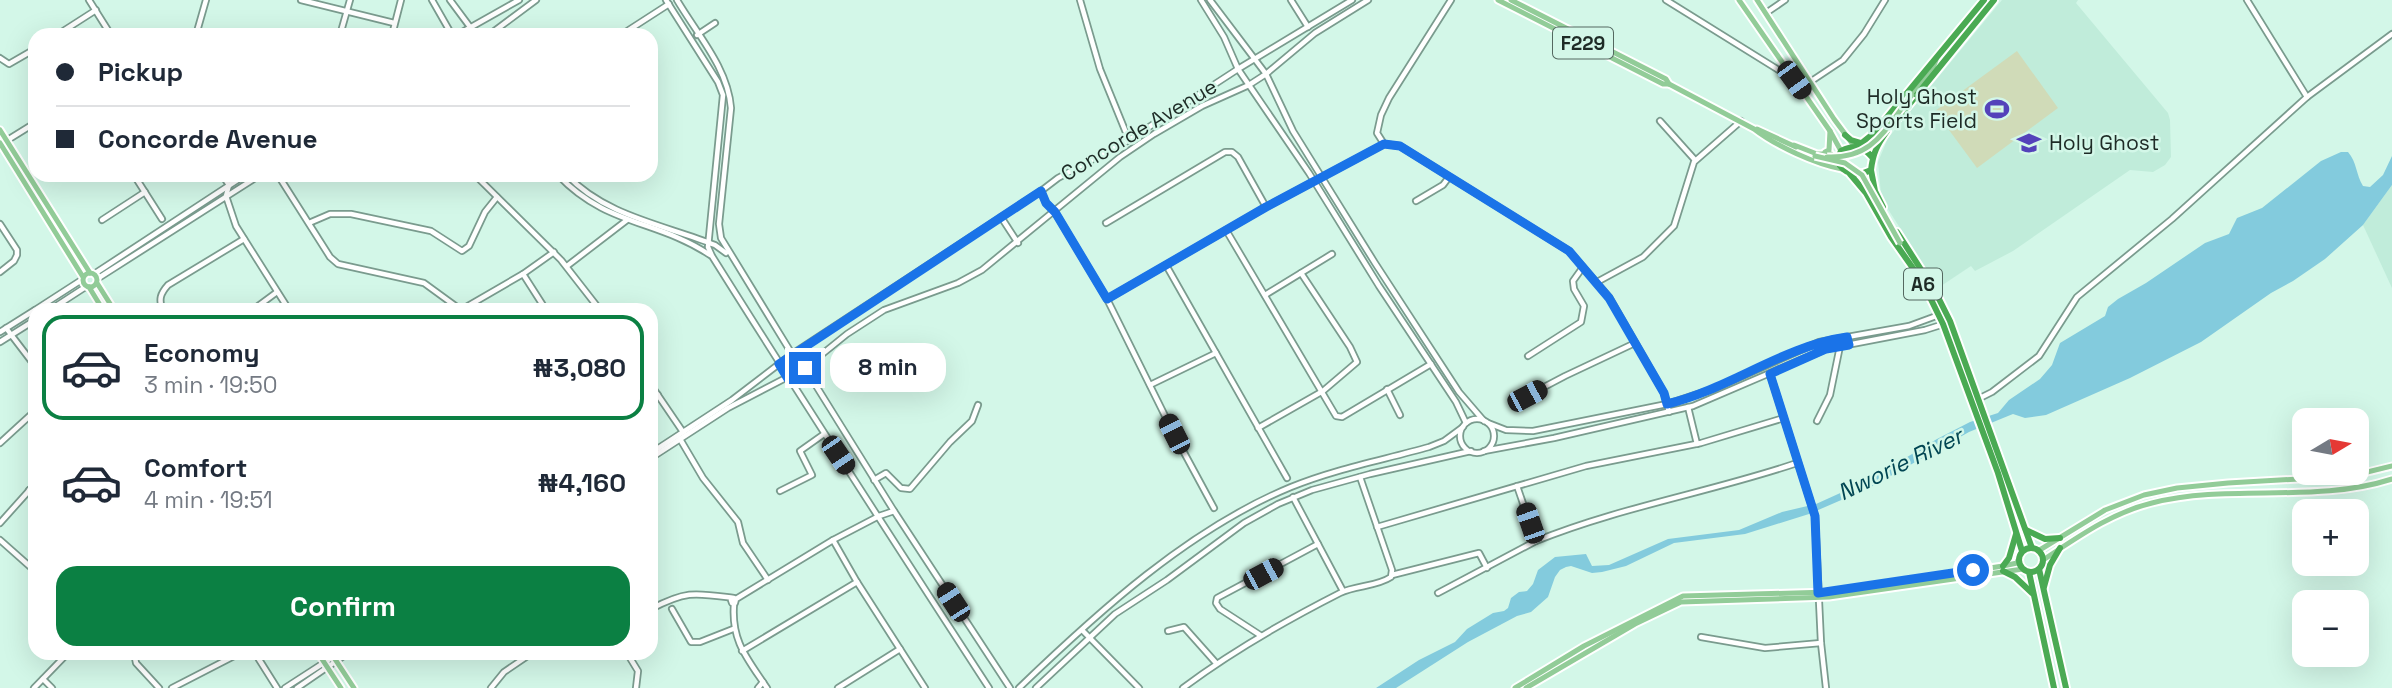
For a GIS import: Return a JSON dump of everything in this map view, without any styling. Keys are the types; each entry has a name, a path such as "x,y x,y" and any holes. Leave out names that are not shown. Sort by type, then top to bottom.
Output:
{"highway":[{"path":"1845,135 1862,143 1871,136 1984,0"},
{"name":"A6","path":"1994,0 1890,128 1872,157 1871,170 1875,191 1885,212 1922,271 1947,323 1977,403 2022,551"},
{"path":"1842,169 1837,160 1839,152 1856,146 1871,136"},
{"path":"1856,146 1872,157"},
{"name":"A6","path":"1842,169 1850,174 1866,193 1891,237 1942,313"},
{"path":"1850,174 1862,174 1871,170"},
{"name":"A6","path":"1991,447 2025,530 2043,560"},
{"path":"2025,530 2045,539 2060,538"},
{"path":"2017,532 2010,558 2003,568 2034,594"},
{"path":"2043,589 2050,565 2060,548"},
{"path":"2035,549 2022,551 2018,560 2026,571 2034,594 2054,688"},
{"path":"2043,560 2039,569 2066,688"},
{"path":"2026,571 2039,569"},
{"path":"2041,632 2052,630"}],"main road":[{"name":"F229","path":"1498,0 1651,75"},
{"name":"F229","path":"1511,0 1651,75 1663,85 1668,84 1754,129"},
{"path":"1739,0 1830,131 1839,152 1817,155"},
{"path":"1757,0 1845,135 1856,146"},
{"path":"1754,129 1817,155 1842,158 1863,152 1874,144 1932,71 1937,57"},
{"path":"1754,129 1826,166 1842,169"},
{"path":"0,130 2,143 98,303"},
{"path":"1817,155 1829,150 1830,131"},
{"path":"1785,141 1801,150 1844,163 1862,175 1900,243 1922,271"},
{"path":"2,143 28,181"},
{"path":"29,182 110,303"},
{"path":"83,278 94,277"},
{"path":"88,287 94,286 94,277"},
{"path":"2035,549 2060,538 2105,510 2160,492 2228,483 2351,476 2392,466"},
{"path":"2043,560 2117,515 2166,499 2203,495 2340,491 2392,478"},
{"path":"1525,688 1681,602 1818,595 2003,568 2017,563 2018,560"},
{"path":"2003,568 2026,571"},
{"path":"1514,688 1584,646 1678,598 1695,595 1818,595"},
{"path":"322,660 341,688"},
{"path":"337,660 354,688"}],"street":[{"path":"89,0 107,28"},
{"path":"199,28 205,0"},
{"path":"301,0 394,23"},
{"path":"343,28 350,0"},
{"path":"393,28 401,0"},
{"path":"432,0 450,28"},
{"path":"450,0 470,26"},
{"path":"467,28 519,0"},
{"path":"498,28 536,0"},
{"path":"677,0 719,66 728,87 731,107 720,236 792,354 805,368 874,480 1010,688"},
{"path":"1080,0 1100,69 1129,141"},
{"path":"1201,0 1224,37 1238,69 1455,402 1465,425 1461,441 1471,451"},
{"path":"1210,0 1266,74 1293,131 1322,179 1459,392 1486,422 1494,436 1485,451"},
{"path":"1291,0 1308,27"},
{"name":"Concorde Avenue","path":"658,451 732,400 792,354 1058,178 1129,141 1255,58 1352,0"},
{"name":"Concorde Avenue","path":"658,452 741,401 788,379 884,310 973,276 1018,243 1120,157 1202,106 1249,85 1315,33 1367,0"},
{"path":"1384,144 1377,134 1381,115 1451,0"},
{"path":"1666,0 1794,80"},
{"path":"1766,13 1785,0"},
{"path":"1810,82 1843,60 1864,34 1885,0"},
{"path":"2247,0 2307,97"},
{"path":"631,28 668,2 721,89 723,102 709,243 712,256 788,379 989,688"},
{"path":"68,28 96,10"},
{"path":"697,35 715,23"},
{"path":"1977,403 2039,356 2077,297 2172,219 2307,97 2392,34"},
{"path":"0,58 9,64 28,53"},
{"path":"721,89 728,87"},
{"path":"1660,121 1695,160"},
{"path":"1597,282 1643,257 1674,226 1695,160 1741,121"},
{"path":"2,143 28,127"},
{"path":"1107,299 1266,207 1384,144 1400,146 1569,251 1609,298 1664,393 1669,412"},
{"path":"1106,223 1225,152 1238,156 1266,207"},
{"path":"1416,201 1443,185 1449,177"},
{"path":"139,182 162,219"},
{"path":"94,277 234,182"},
{"path":"94,277 249,182"},
{"path":"283,182 330,257 338,264 424,283 451,303"},
{"path":"482,182 554,252 595,303"},
{"path":"565,182 583,199 627,220 697,245 712,256"},
{"path":"573,182 580,190 606,205 709,243 730,256"},
{"path":"229,185 226,196 236,226 284,303"},
{"path":"1041,191 1107,299 1214,508"},
{"path":"102,220 145,192"},
{"path":"309,223 330,214 351,214 431,231 462,251 469,246 485,212 497,197"},
{"path":"1001,217 1018,243"},
{"path":"567,266 627,220"},
{"path":"0,225 17,250 14,261 0,272"},
{"path":"1226,230 1336,416 1342,417 1431,364"},
{"path":"160,303 162,292 168,285 244,239"},
{"path":"473,303 554,252"},
{"path":"1265,295 1332,254"},
{"path":"1166,265 1287,478"},
{"path":"1528,356 1581,322 1584,306 1574,289 1573,281 1583,267"},
{"path":"1258,428 1323,391 1356,363 1357,359 1301,273"},
{"path":"523,274 542,303"},
{"path":"46,303 83,278"},
{"path":"62,303 88,287"},
{"path":"262,303 277,292"},
{"path":"1019,688 1157,567 1229,519 1301,483 1444,441 1475,419 1506,430 1533,431 1667,404 1713,390 1819,342 1909,326 1942,313"},
{"path":"0,332 28,314"},
{"path":"1036,688 1115,614 1179,572 1244,523 1293,497 1360,477 1471,451 1485,451 1554,438 1688,407 1819,352 1947,323"},
{"path":"0,342 28,324"},
{"path":"6,328 28,357"},
{"path":"1847,337 1849,345"},
{"path":"1527,396 1635,343"},
{"path":"1817,421 1830,395 1840,346"},
{"path":"1150,385 1216,353"},
{"path":"1770,374 1815,516 1821,643 1826,688"},
{"path":"1387,389 1400,415"},
{"path":"658,395 683,432"},
{"path":"874,480 886,473 904,490 910,489 950,442 972,422 978,405"},
{"path":"1688,407 1697,444"},
{"path":"0,443 28,417"},
{"path":"1377,527 1586,466 1697,444 1784,418"},
{"path":"780,491 812,475 800,452 824,435"},
{"path":"680,439 703,478 738,523 743,542 768,580"},
{"path":"1438,593 1536,541 1578,524 1746,480 1797,463"},
{"path":"1360,477 1392,575"},
{"path":"1517,486 1536,541"},
{"path":"0,523 28,491"},
{"path":"1293,497 1343,591"},
{"path":"734,601 833,540 894,511"},
{"path":"0,540 28,565"},
{"path":"833,540 925,688"},
{"path":"1260,635 1218,607 1217,598 1318,544"},
{"path":"1183,688 1260,635 1343,591 1389,579 1392,575 1479,553 1487,568"},
{"path":"743,651 857,582"},
{"path":"658,606 679,595 691,593 734,601"},
{"path":"734,601 733,629 743,651 767,688"},
{"path":"673,609 691,642 700,642 733,629"},
{"path":"1168,631 1184,627 1216,663"},
{"path":"1082,630 1139,688"},
{"path":"1701,637 1765,648 1821,643"},
{"path":"838,688 900,649"},
{"path":"34,688 61,660"},
{"path":"135,660 159,688"},
{"path":"172,688 226,660"},
{"path":"259,660 277,688"},
{"path":"297,688 331,660"},
{"path":"491,688 504,672 522,660"},
{"path":"631,660 638,671 636,688"},
{"path":"285,688 325,665"},
{"path":"43,679 52,688"},
{"path":"758,688 763,682"}],"shaded area":[{"name":"Holy Ghost","path":"2002,0 2078,0 2076,3 2168,113 2171,157 2165,165 2153,172 2130,170 2013,251 1975,271 1971,266 1938,288 1886,206 1881,194 1878,162 1888,138"},
{"name":"Holy Ghost Sports Field","path":"2017,51 2058,108 1977,168 1935,111"},
{"path":"2392,185 2392,288 2363,225"}],"water":[{"name":"Nworie River","path":"2341,152 2348,152 2363,186 2370,187 2383,175 2392,156 2392,185 2363,225 2325,259 2201,342 2130,378 2046,415 2025,418 2013,414 1969,432 1869,488 1809,514 1745,534 1674,543 1626,566 1602,572 1592,573 1566,567 1555,577 1548,597 1531,612 1517,616 1468,642 1396,688 1376,688 1419,660 1455,642 1467,629 1493,613 1504,611 1511,598 1519,592 1527,591 1538,570 1555,557 1586,554 1592,566 1609,565 1668,539 1739,530 1782,512 1816,504 1869,480 1970,422 1998,413 2009,400 2040,379 2052,365 2060,343 2105,316 2108,307 2118,299 2205,243 2229,234 2237,218 2262,208 2321,161"}],"place":[{"name":"Holy Ghost Sports Field","path":"1997,109"},
{"name":"Holy Ghost","path":"2029,143"}],"route":[{"path":"805,368 788,379 779,364 1041,191 1107,299 1266,207 1384,144 1392,144 1400,146 1569,251 1609,298 1664,393 1667,404 1713,390 1819,342 1847,337 1849,345 1826,349 1770,374 1815,516 1818,593 1973,570"}]}
